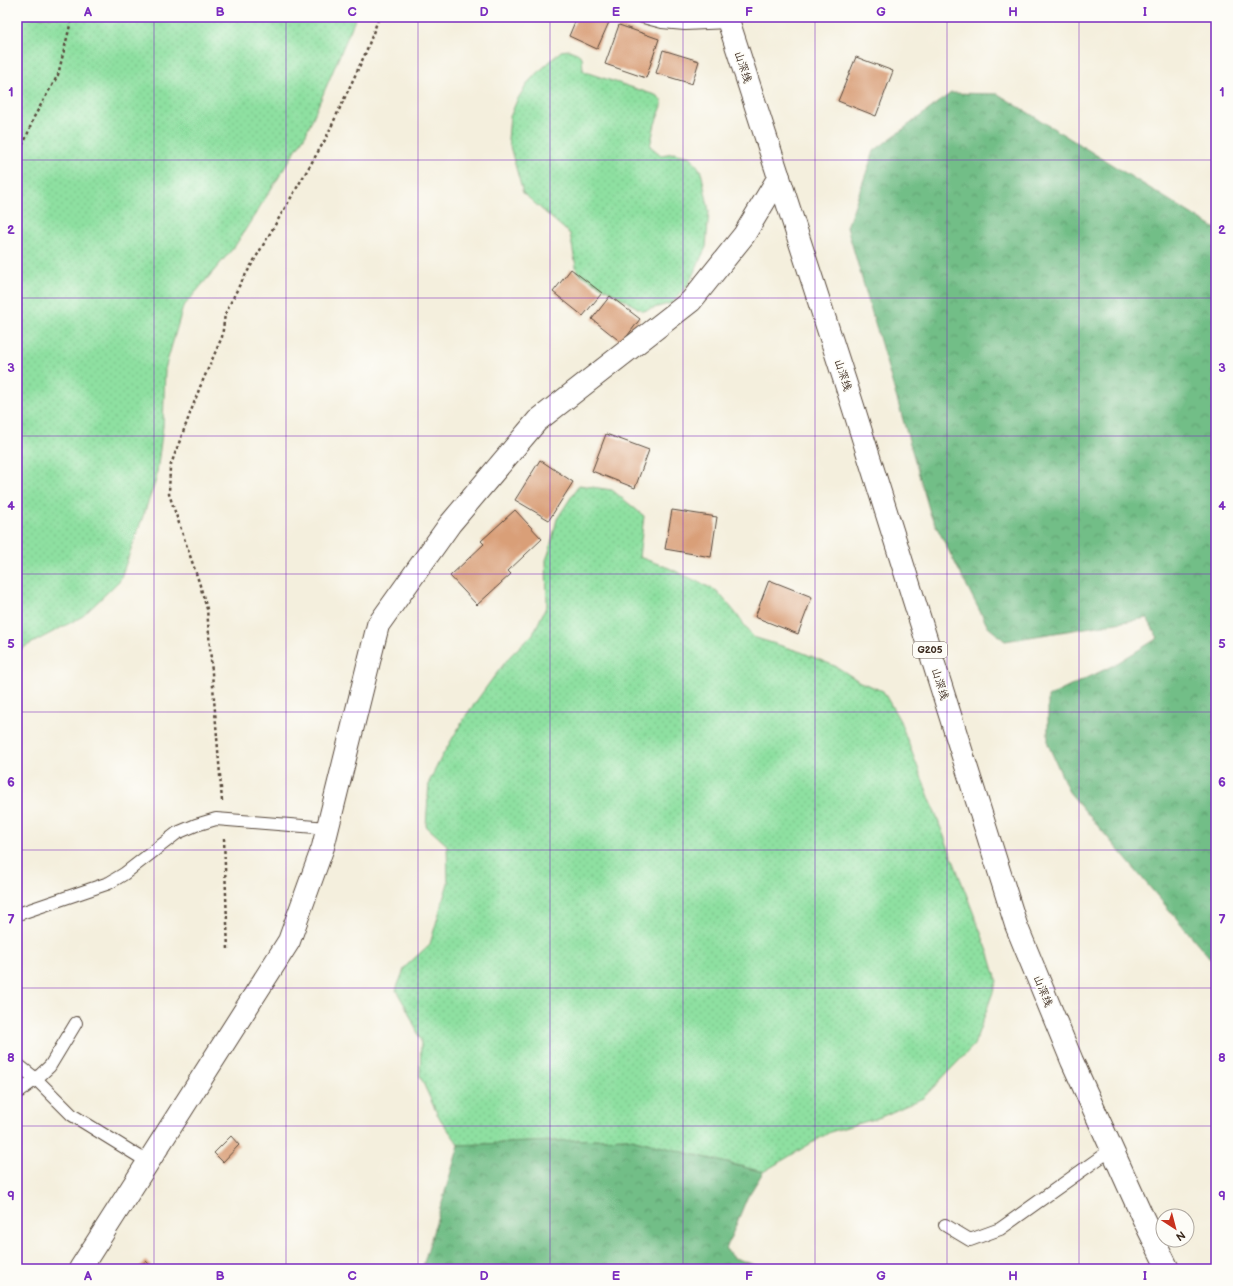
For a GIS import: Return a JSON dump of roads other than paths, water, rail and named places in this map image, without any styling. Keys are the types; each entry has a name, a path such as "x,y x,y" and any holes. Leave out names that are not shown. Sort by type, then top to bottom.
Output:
{"main road":[{"name":"山深线","path":"728,19 1016,925 1072,1062 1142,1218 1168,1269"},
{"path":"80,1269 289,941 323,847 378,625 450,524 537,421 691,300 744,235 779,177"}],"lane":[{"path":"643,17 662,22 685,24 728,19"},
{"path":"21,913 109,883 124,874 177,833 196,824 216,819 328,828"},
{"path":"17,1093 50,1066 76,1023"},
{"path":"17,1064 36,1079 72,1115 148,1162"},
{"path":"945,1225 970,1240 1000,1229 1112,1149"}]}
